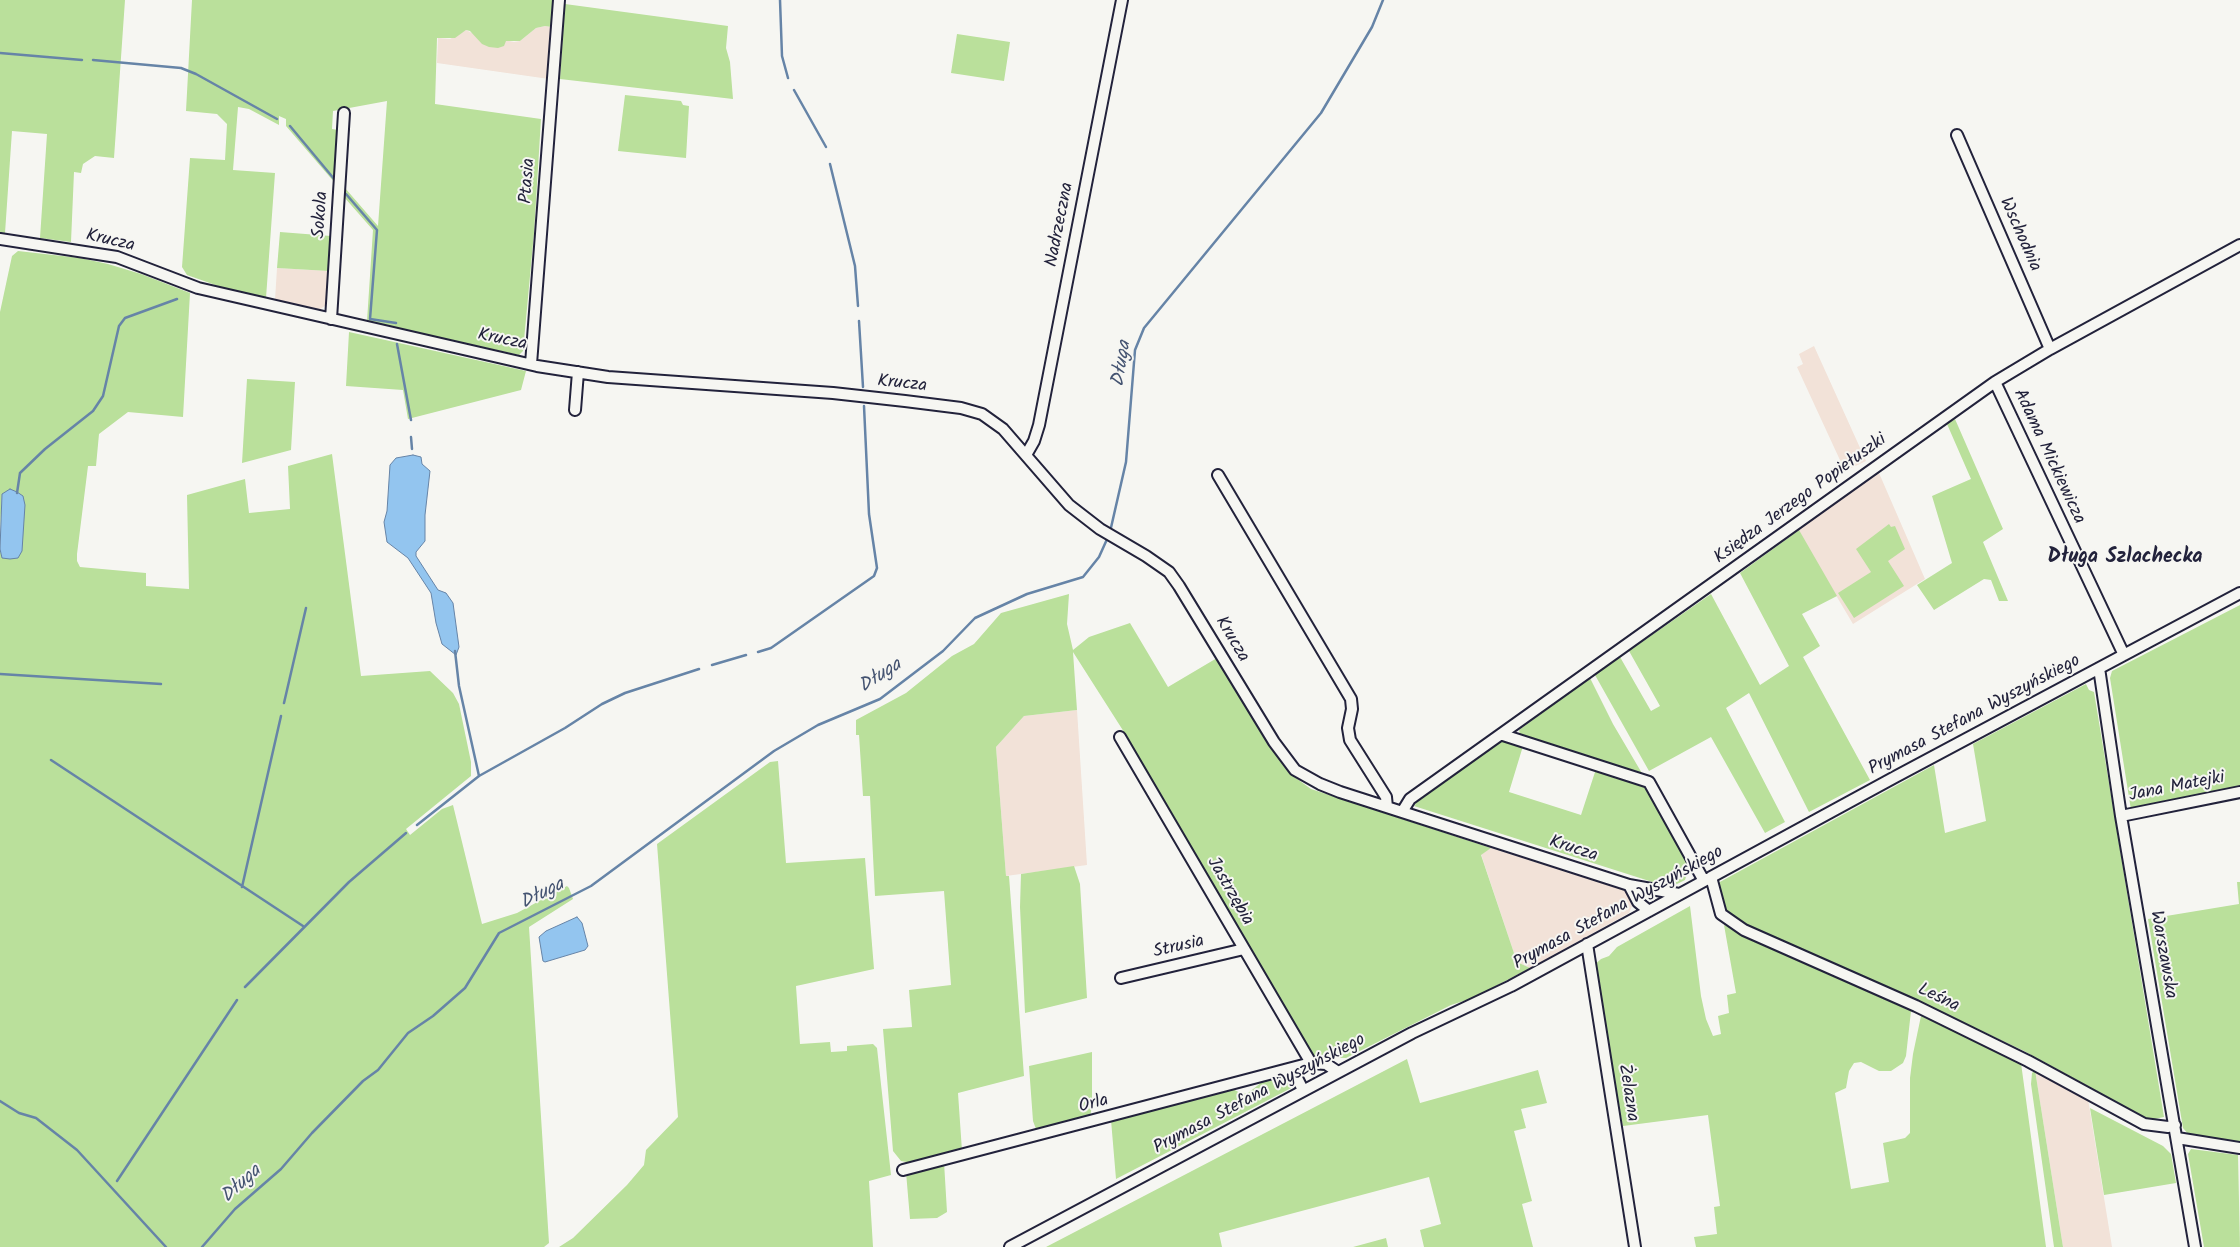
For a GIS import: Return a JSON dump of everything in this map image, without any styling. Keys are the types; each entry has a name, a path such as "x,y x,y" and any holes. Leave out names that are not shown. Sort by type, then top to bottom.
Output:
{"street":[{"name":"Ptasia","path":"531,364 558,0"},
{"name":"Nadrzeczna","path":"1026,455 1034,441 1039,425 1122,0"},
{"name":"Sokola","path":"331,318 344,113"},
{"name":"Wschodnia","path":"1957,135 2050,349"},
{"name":"Krucza","path":"0,239 117,257 198,288 531,364 608,377 833,393 961,408 989,418 1003,429 1069,505 1100,529 1156,562 1169,572 1274,742 1296,770 1328,788 1402,812 1629,885 1679,894"},
{"name":"Księdza Jerzego Popiełuszki","path":"1402,812 1410,799 1503,735 1995,382 2050,349 2240,245"},
{"path":"575,410 578,372"},
{"name":"Adama Mickiewicza","path":"1995,382 2124,655"},
{"path":"1218,475 1351,699 1352,709 1348,728 1350,740 1386,797 1387,807"},
{"name":"Prymasa Stefana Wyszyńskiego","path":"1010,1247 1412,1033 1511,986 2240,593"},
{"name":"Warszawska","path":"2099,668 2121,816 2195,1247"},
{"name":"Leśna","path":"1503,735 1650,782 1708,879 1721,914 1744,930 1916,1006 2028,1061 2144,1124 2175,1125"},
{"name":"Jastrzębia","path":"1120,737 1311,1063"},
{"name":"Jana Matejki","path":"2121,816 2240,792"},
{"path":"1629,885 1638,902 1649,911"},
{"path":"1642,888 1650,900 1649,911"},
{"name":"Żelazna","path":"1587,944 1635,1247"},
{"name":"Strusia","path":"1120,978 1244,949"},
{"path":"1311,1063 1326,1064 1338,1072"},
{"name":"Orla","path":"903,1170 1311,1063"},
{"path":"1292,1068 1303,1090"},
{"path":"2177,1138 2240,1148"}],"shaded area":[{"path":"552,27 549,79 437,63 438,38 450,39 466,30 474,34 514,42 520,41 536,28"},
{"path":"277,268 329,271 326,305 319,310 275,300"},
{"path":"1814,346 1866,461 1845,471 1797,367 1803,364 1799,354"},
{"path":"1879,473 1925,579 1853,624 1796,528 1862,482"},
{"path":"1077,710 1087,865 1006,876 996,747 1024,716"},
{"path":"1491,848 1623,890 1629,895 1632,906 1629,913 1530,968 1517,962 1481,854"},
{"path":"2035,1070 2088,1099 2112,1247 2063,1247"}],"green space":[{"path":"0,0 125,0 114,158 95,156 83,164 81,173 74,172 71,242 40,238 47,134 12,131 5,233 0,232"},
{"path":"192,0 554,0 552,27 536,28 520,41 506,41 504,46 498,48 489,47 482,44 470,31 466,30 455,38 437,38 435,104 541,119 534,233 523,351 519,355 367,321 373,230 344,197 345,188 378,226 387,101 333,111 332,129 338,130 335,183 286,126 286,119 279,116 279,125 249,109 238,107 233,170 275,173 266,298 224,288 187,275 182,267 190,158 225,160 227,124 217,114 186,111"},
{"path":"565,4 728,26 726,48 730,62 733,99 560,79"},
{"path":"957,34 1010,42 1004,81 951,73"},
{"path":"625,95 681,101 683,105 689,106 686,158 618,151"},
{"path":"280,232 331,236 329,271 277,268"},
{"path":"18,251 80,258 108,264 141,274 190,293 183,417 128,412 99,434 96,466 88,466 77,554 77,561 80,567 146,573 146,586 189,589 187,495 245,479 249,513 290,509 288,466 332,454 361,676 430,671 453,693 459,704 471,762 471,776 406,829 410,835 442,809 453,805 482,924 517,913 567,886 569,888 573,899 529,927 549,1243 544,1247 0,1247 0,549 2,558 2,494 0,530 0,312 12,256"},
{"path":"349,332 526,371 521,390 408,419 403,390 346,386"},
{"path":"247,379 295,382 291,450 242,463"},
{"path":"1955,419 2003,529 1983,542 2008,601 1999,601 1991,580 1984,579 1934,610 1917,585 1952,563 1932,496 1971,479 1947,424"},
{"path":"1889,524 1891,527 1895,526 1905,549 1888,561 1904,586 1854,618 1838,593 1871,572 1856,549"},
{"path":"1799,530 1837,596 1802,614 1820,646 1803,657 1870,780 1809,812 1749,693 1726,708 1785,822 1765,833 1711,737 1649,771 1595,675 1620,657 1651,711 1660,706 1629,651 1711,594 1760,685 1789,666 1740,573"},
{"path":"1069,594 1067,624 1073,650 1089,637 1130,623 1168,687 1217,658 1289,773 1311,789 1491,848 1481,855 1517,962 1530,968 1473,998 1451,1005 1346,1058 1313,1057 1124,732 1073,652 1077,710 1024,716 996,747 1006,876 1009,876 1024,1076 958,1093 962,1151 912,1163 901,1161 893,1151 883,1029 912,1027 909,990 951,985 944,891 875,896 870,796 863,796 859,735 856,735 856,720 906,693 952,656 974,644 1001,613"},
{"path":"2240,605 2240,789 2131,810 2110,678 2112,671"},
{"path":"1590,678 1613,724 1643,775 1520,734 1519,730"},
{"path":"2086,684 2089,690 2094,692 2164,1117 2150,1120 2024,1051 1910,997 1735,920 1723,912 1718,883 1934,765 1945,833 1986,821 1973,744"},
{"path":"1507,741 1523,746 1509,792 1581,815 1596,769 1640,783 1648,790 1689,867 1685,880 1675,885 1665,886 1414,806 1500,742"},
{"path":"778,761 786,863 865,858 874,969 796,986 800,1044 830,1042 831,1052 847,1051 847,1046 873,1044 877,1048 891,1175 869,1181 873,1247 559,1247 573,1238 627,1185 644,1165 646,1150 678,1117 657,844 770,762"},
{"path":"1074,866 1080,884 1087,998 1025,1013 1020,907 1021,874"},
{"path":"2237,882 2240,882 2240,1142 2189,1135 2183,1128 2148,919 2239,904"},
{"path":"1690,906 1701,996 1706,1019 1713,1036 1721,1034 1718,1016 1729,1013 1727,995 1736,993 1724,925 1762,941 1792,958 1911,1011 1906,1056 1903,1063 1891,1071 1879,1071 1861,1062 1854,1063 1849,1071 1846,1088 1835,1093 1851,1189 1889,1182 1883,1143 1905,1138 1910,1133 1910,1078 1921,1016 2021,1063 2046,1247 1696,1247 1694,1237 1717,1234 1714,1207 1720,1206 1708,1115 1623,1126 1593,966 1601,959 1609,956 1617,947"},
{"path":"1092,1052 1092,1106 1090,1117 1036,1129 1033,1121 1029,1066"},
{"path":"1407,1059 1420,1103 1538,1070 1547,1103 1521,1109 1526,1128 1514,1131 1532,1201 1522,1204 1533,1247 1424,1247 1420,1230 1441,1224 1429,1177 1219,1233 1222,1247 1046,1247"},
{"path":"2035,1070 2063,1247 2054,1247 2031,1084 2032,1073"},
{"path":"1281,1078 1294,1080 1297,1085 1116,1179 1111,1120 1233,1089 1242,1094 1248,1093 1262,1082"},
{"path":"2090,1108 2163,1146 2171,1154 2176,1183 2104,1195"},
{"path":"2191,1149 2238,1155 2240,1247 2204,1247 2188,1154"},
{"path":"944,1162 947,1212 937,1218 910,1219 906,1172"},
{"path":"1386,1238 1388,1247 1353,1247"}],"water":[{"path":"413,455 421,457 422,464 430,471 425,515 425,541 416,552 416,556 438,590 446,593 453,603 459,647 456,655 442,644 431,593 408,558 387,542 384,522 387,511 390,465 396,458"},
{"path":"10,489 23,496 25,505 22,551 18,558 10,559 2,558 0,549 2,494"},
{"path":"577,917 582,923 588,946 585,950 543,961 539,937 546,931"}],"waterway":[{"path":"780,0 782,56 788,78"},
{"name":"Długa","path":"1110,532 1126,462 1135,350 1144,328 1321,113 1372,27 1383,0"},
{"path":"0,53 82,60"},
{"path":"93,60 181,68 196,74 277,119"},
{"path":"794,90 826,147"},
{"path":"290,126 335,180"},
{"path":"830,164 855,266 858,306"},
{"path":"346,194 377,230 370,319 396,323"},
{"path":"17,493 20,473 45,449 93,411 103,396 119,326 125,318 177,299"},
{"path":"859,321 863,387"},
{"path":"397,344 411,420"},
{"path":"758,652 771,648 874,576 877,568 869,514 864,406"},
{"path":"411,437 412,449"},
{"name":"Długa","path":"202,1247 235,1209 281,1169 312,1133 363,1081 378,1070 408,1033 433,1016 465,988 499,933 591,886 774,751 818,725 880,699 943,651 975,618 1027,594 1083,577 1099,557 1108,537"},
{"path":"284,703 306,608"},
{"path":"455,651 459,686 479,776"},
{"path":"712,665 746,655"},
{"path":"417,825 479,776 565,728 602,704 625,693 699,669"},
{"path":"0,674 161,684"},
{"path":"242,887 281,716"},
{"path":"51,760 303,926"},
{"path":"245,987 349,882 406,833"},
{"path":"117,1181 237,1000"},
{"path":"0,1101 19,1113 36,1118 77,1150 166,1247"}],"district":[{"name":"Długa Szlachecka","path":"2125,559"}]}
